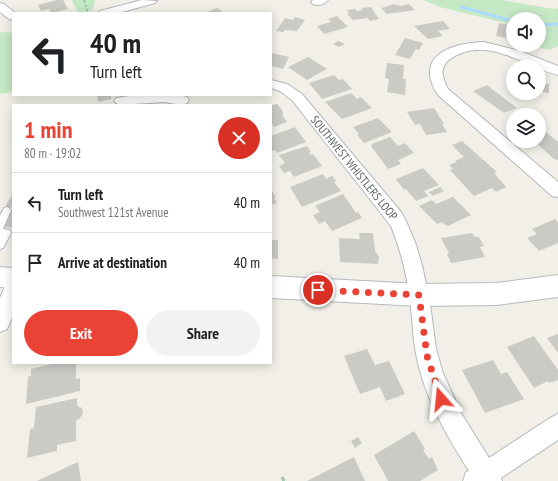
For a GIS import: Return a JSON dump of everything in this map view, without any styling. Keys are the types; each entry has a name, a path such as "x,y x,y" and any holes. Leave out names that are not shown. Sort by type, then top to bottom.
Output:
{"main road":[{"path":"0,277 12,278"},
{"path":"272,288 419,295 496,294 558,286"}],"street":[{"path":"108,12 151,1"},
{"path":"0,6 12,16"},
{"path":"558,71 494,47 474,46 448,54 440,61 435,71 437,80 443,92 558,191"},
{"name":"SOUTHWEST WHISTLERS LOOP","path":"272,84 288,89 297,98 396,217 404,235 419,295 427,356 441,399 484,479"},
{"path":"122,103 164,97 182,100"},
{"path":"0,322 12,292"},
{"path":"484,479 558,426"}],"lane":[{"path":"0,226 7,210"},
{"path":"0,232 7,233 0,245"}],"path":[{"path":"84,0 88,12"}],"green space":[{"path":"72,0 95,0 93,10 78,12"},
{"path":"423,0 501,0 554,9 558,8 558,46 550,50 546,49 546,12 506,12 506,23 440,7"},
{"path":"0,32 12,33 12,92 0,94"}],"building":[{"path":"63,0 68,9 56,12 51,12 49,9 41,11 38,5"},
{"path":"394,4 401,6 409,4 415,10 387,14 381,8"},
{"path":"371,7 379,19 370,21 368,18 353,20 347,14 349,14 347,10 356,9 357,11 363,10 361,8"},
{"path":"217,8 223,12 208,12"},
{"path":"337,16 348,27 324,34 317,26 331,22 328,19"},
{"path":"295,17 305,20 297,31 276,31 285,18 293,20"},
{"path":"443,21 450,29 438,31 443,36 428,39 414,26"},
{"path":"499,23 506,24 506,38 496,36"},
{"path":"405,38 423,43 419,50 416,49 410,59 395,55"},
{"path":"338,41 345,44 339,47 333,44"},
{"path":"272,53 289,57 283,69 272,66"},
{"path":"308,57 327,69 307,80 288,67"},
{"path":"387,63 404,65 403,79 406,79 405,95 387,92 389,79 385,78"},
{"path":"334,75 339,80 343,79 352,89 322,99 309,83"},
{"path":"546,83 549,84 549,93 546,92"},
{"path":"487,85 517,108 506,108 506,112 504,113 473,91"},
{"path":"351,93 357,99 361,97 372,108 342,119 325,102"},
{"path":"97,96 111,96 111,99 98,102"},
{"path":"277,104 283,111 284,114 282,115 287,122 274,127 272,124 272,105"},
{"path":"434,108 447,132 426,135 420,124 415,125 407,112"},
{"path":"378,118 392,132 364,143 357,135 359,134 353,127"},
{"path":"295,127 306,142 277,153 275,150 272,150 272,136"},
{"path":"546,132 558,142 558,160 554,159 542,148 546,148"},
{"path":"390,137 398,146 405,143 414,153 398,160 401,164 388,169 371,146 372,144"},
{"path":"462,141 497,172 494,173 506,187 496,192 492,188 474,196 450,170 453,169 449,165 464,157 452,145"},
{"path":"307,146 311,152 309,152 311,155 313,154 322,166 294,177 290,171 284,173 279,166 285,163 279,155"},
{"path":"423,168 439,185 424,191 428,196 416,201 406,189 404,190 396,179"},
{"path":"323,174 326,179 332,176 336,181 334,182 341,191 302,207 290,187"},
{"path":"440,187 444,191 433,196 429,192"},
{"path":"272,191 276,197 274,198 277,203 272,205"},
{"path":"343,194 356,213 358,212 362,218 332,231 325,221 319,224 313,215 320,212 315,206"},
{"path":"12,195 12,208 5,207"},
{"path":"453,197 471,215 448,226 442,222 437,224 419,206 432,200 436,204"},
{"path":"12,210 12,228 3,227"},
{"path":"555,219 558,223 558,243 539,251 527,238 537,234 532,229"},
{"path":"359,233 373,233 375,251 379,257 378,264 340,262 339,238 360,239"},
{"path":"472,233 475,237 479,237 484,246 480,247 485,257 451,263 447,254 449,253 441,238"},
{"path":"272,240 278,240 278,259 272,258"},
{"path":"558,334 558,353 547,338"},
{"path":"534,336 558,370 558,380 549,383 548,381 534,388 507,347"},
{"path":"367,349 375,365 389,361 405,394 386,401 380,387 360,394 344,356"},
{"path":"493,360 501,374 507,372 524,399 485,413 462,370"},
{"path":"52,364 76,364 76,379 80,378 80,391 26,404 28,377 31,376 31,369"},
{"path":"77,398 77,406 82,408 83,414 76,420 76,441 57,445 57,451 27,458 30,429 34,428 36,407"},
{"path":"414,431 425,449 423,450 429,459 432,457 438,470 420,481 388,481 374,455"},
{"path":"358,437 362,443 355,448 351,441"},
{"path":"354,457 365,481 307,481"},
{"path":"78,462 81,481 37,481"}],"waterway":[{"path":"461,7 506,19"},
{"path":"546,25 558,24"}],"route":[{"path":"318,290 419,295 427,356 441,399"}]}
